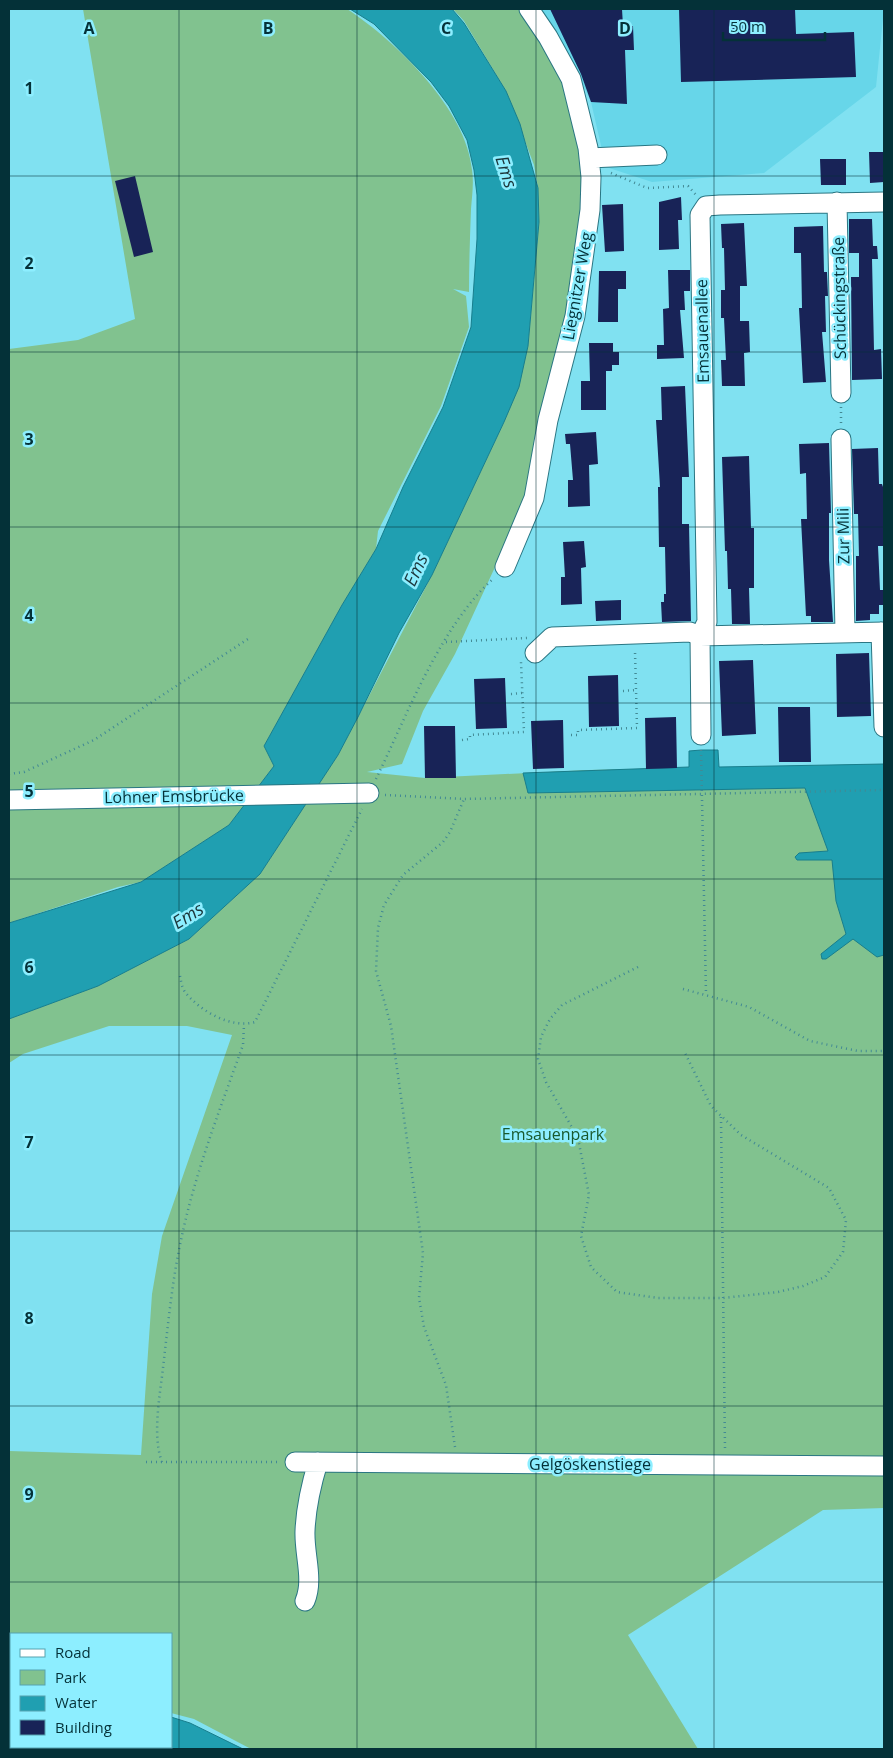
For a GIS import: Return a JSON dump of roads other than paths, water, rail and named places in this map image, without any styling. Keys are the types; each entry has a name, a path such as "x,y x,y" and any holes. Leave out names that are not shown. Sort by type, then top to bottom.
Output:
{"street":[{"name":"Liegnitzer Weg","path":"505,567 534,498 548,420 575,316 590,210 590,162 584,124 571,79 548,37 529,9"},
{"path":"590,162 658,155"},
{"path":"837,202 884,202"},
{"name":"Emsauenallee","path":"701,743 700,636 707,622 700,215 706,206 837,202"},
{"name":"Schückingstraße","path":"837,202 841,393"},
{"name":"Zur Mili","path":"841,439 844,632"},
{"path":"535,653 552,637 690,632 700,636 883,632 884,727"},
{"name":"Lohner Emsbrücke","path":"11,800 334,793 366,801"},
{"name":"Gelgöskenstiege","path":"295,1462 884,1466"},
{"path":"304,1601 310,1588 305,1533 308,1499 318,1462"}],"water":[{"name":"Ems","path":"350,9 452,9 464,23 506,91 520,124 538,188 539,222 528,346 519,387 432,575 399,633 338,755 260,874 189,939 98,986 9,1019 9,923 141,882 229,825 274,766 264,746 342,605 376,549 403,487 443,407 471,327 477,239 477,195 474,170 467,140 449,106 431,82 374,24"},
{"path":"718,750 719,767 884,764 884,955 877,957 853,939 826,959 822,959 821,954 846,934 836,901 832,860 797,860 795,857 799,853 828,851 805,788 528,793 523,773 689,767 689,751"},
{"path":"10,1683 10,1748 172,1748 172,1717 190,1723 243,1749 9,1749"}],"park label":[{"name":"Emsauenpark","path":"553,1134"}]}
